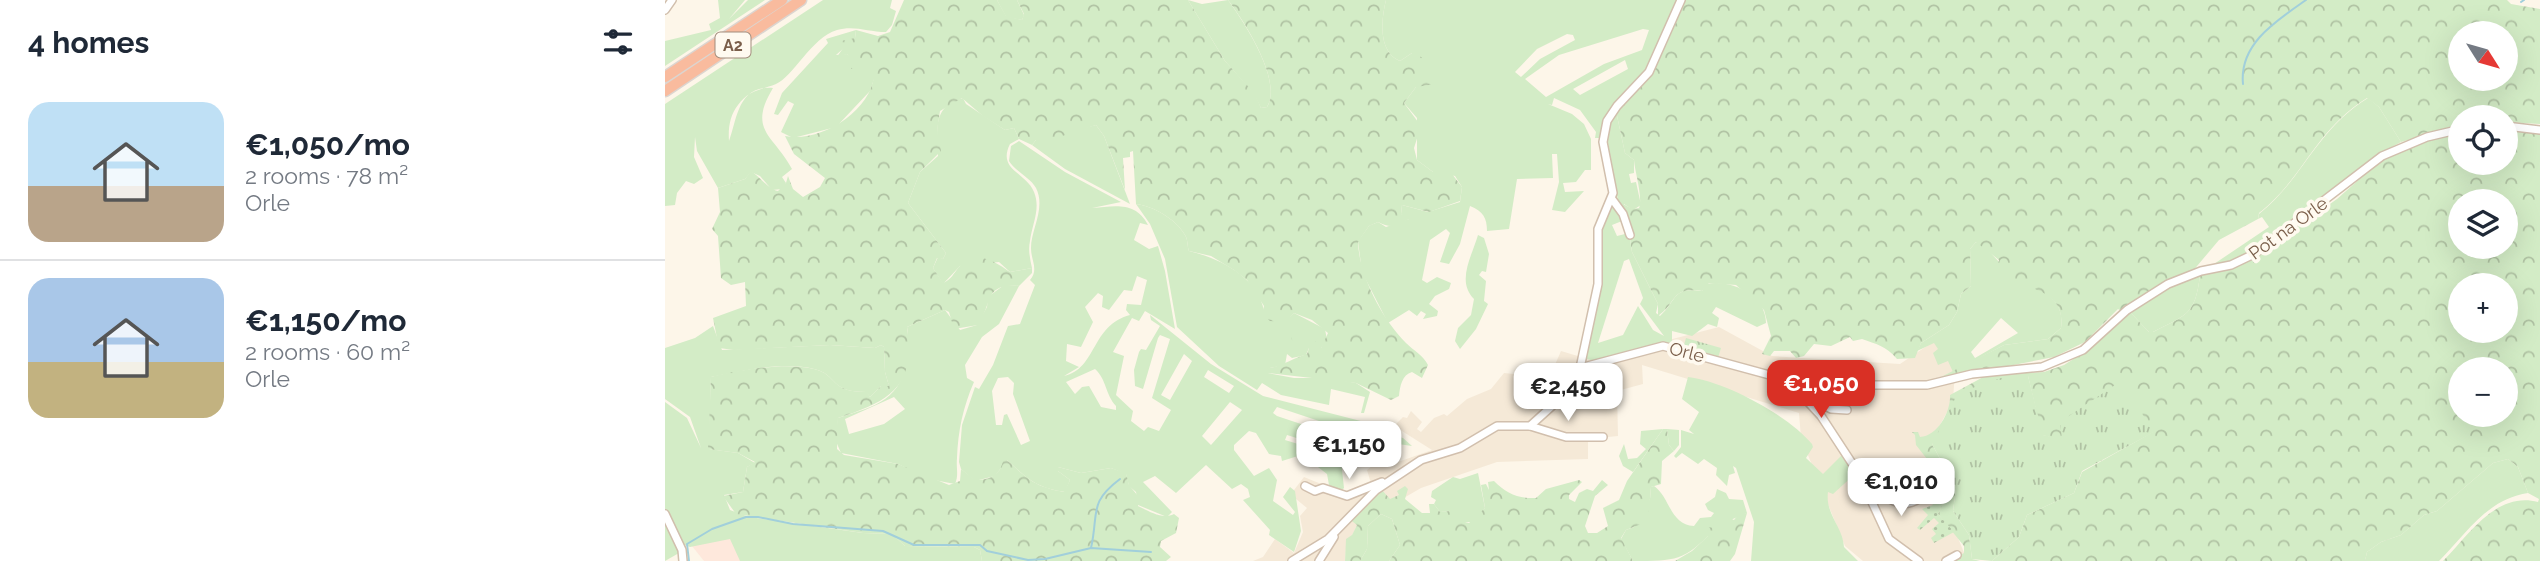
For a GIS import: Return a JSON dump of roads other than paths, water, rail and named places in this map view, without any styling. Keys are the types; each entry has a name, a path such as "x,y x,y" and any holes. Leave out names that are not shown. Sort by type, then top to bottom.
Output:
{"highway":[{"name":"A2","path":"665,78 782,0"},
{"name":"A2","path":"665,91 801,0"}],"street":[{"path":"665,10 672,0"},
{"path":"1530,426 1562,397 1580,368 1598,284 1598,229 1612,199 1612,184 1603,142 1607,121 1617,106 1649,72 1681,0"},
{"path":"2518,127 2540,130"},
{"name":"Pot na Orle","path":"1800,390 1927,385 1972,374 2042,367 2070,358 2094,343 2127,310 2151,293 2201,271 2231,265 2254,254 2382,156 2427,137 2448,132"},
{"path":"1612,199 1623,214 1630,235"},
{"name":"Orle","path":"1580,368 1663,346 1771,376 1831,409 1847,410"},
{"path":"1800,390 1821,416 1859,474 1889,539 1919,561"},
{"path":"1292,561 1328,539 1343,521 1390,480 1421,460 1459,448 1497,426 1530,426 1558,436 1603,437"},
{"path":"1859,474 1868,478 1892,503 1899,504 1923,497 1941,482"},
{"path":"1305,486 1315,491 1323,488 1347,496 1390,480"},
{"path":"665,514 677,536 684,561"},
{"path":"1321,560 1343,521"},
{"path":"1946,561 1957,555"}],"waterway":[{"path":"2243,84 2243,70 2253,45 2272,25 2306,0"},
{"path":"1091,548 1099,502 1120,479"},
{"path":"689,561 687,544 712,529 746,517 793,524 883,531 914,545 980,545 987,551 1028,560 1045,559 1091,548 1151,552"}]}
